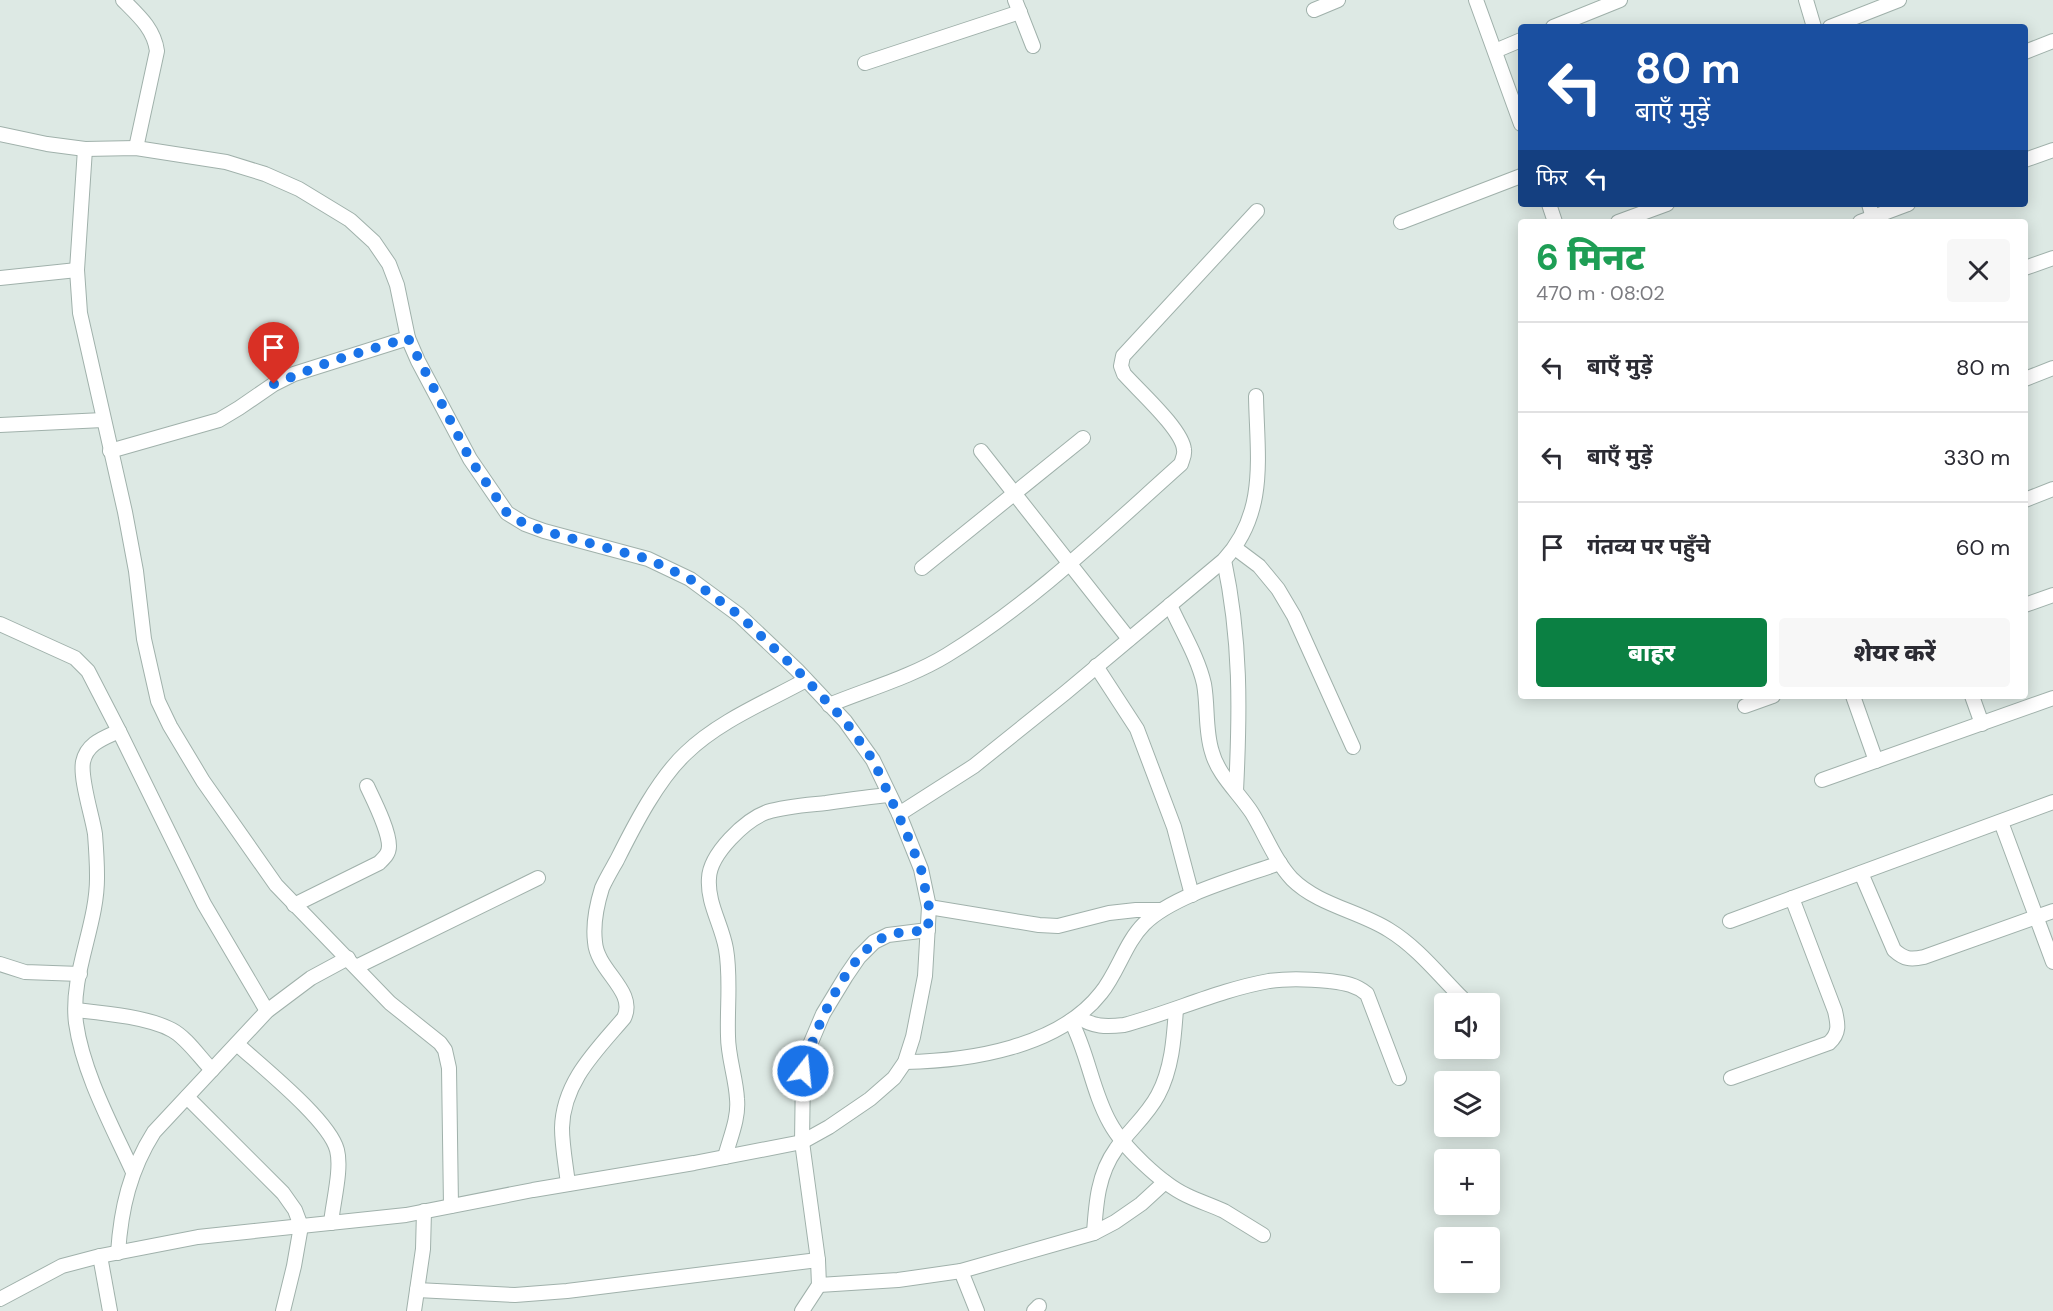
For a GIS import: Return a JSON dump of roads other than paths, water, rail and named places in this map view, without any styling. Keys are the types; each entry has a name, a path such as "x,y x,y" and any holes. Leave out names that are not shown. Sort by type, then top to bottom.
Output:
{"street":[{"path":"123,0 147,25 155,39 157,51 136,148"},
{"path":"1314,10 1338,0"},
{"path":"1476,0 1518,116"},
{"path":"1560,24 1620,0"},
{"path":"1806,0 1813,24"},
{"path":"1838,24 1899,0"},
{"path":"865,63 1017,6 1033,46"},
{"path":"1494,51 1518,41"},
{"path":"2028,51 2053,41"},
{"path":"0,134 85,149 136,148 226,162 265,174 298,189 350,220 374,242 389,264 397,285 408,338 470,459 507,513 525,524 544,531 648,559 690,579 739,615 845,721 873,760 899,814 921,869 929,907 925,976 913,1037 905,1062 894,1078 870,1099 802,1142 424,1211 198,1238 118,1252 62,1266 0,1299"},
{"path":"85,149 77,270 80,312 125,512 136,572 144,639 158,701 203,782 276,885 390,1003 446,1050 449,1068 450,1206"},
{"path":"2028,159 2053,150"},
{"path":"1401,222 1518,177"},
{"path":"1626,219 1658,207"},
{"path":"1869,216 1898,207"},
{"path":"829,705 945,656 986,629 1069,563 1181,464 1185,452 1181,440 1124,374 1121,366 1123,356 1257,211"},
{"path":"2028,267 2053,258"},
{"path":"0,278 77,270"},
{"path":"110,451 219,420 274,384 294,374 408,338"},
{"path":"2028,378 2053,368"},
{"path":"899,814 974,766 1224,560 1235,548 1252,515 1258,484 1256,396"},
{"path":"0,425 103,420"},
{"path":"922,568 1083,438"},
{"path":"981,451 1129,639"},
{"path":"2028,499 2053,489"},
{"path":"1235,548 1259,566 1278,589 1294,616 1353,747"},
{"path":"1224,560 1237,644 1240,716 1236,791"},
{"path":"2028,604 2053,595"},
{"path":"1170,605 1199,667 1203,681 1212,753 1219,768 1251,813 1280,863 1305,889 1363,916 1406,942 1457,993"},
{"path":"0,624 75,658 87,671 204,904 267,1011"},
{"path":"1096,666 1137,729 1174,827 1192,895"},
{"path":"568,1184 562,1129 565,1104 573,1080 624,1018 628,1009 626,998 598,958 595,922 602,889 632,832 668,774 686,753 720,727 806,680"},
{"path":"1822,780 2053,698"},
{"path":"1745,706 1765,699"},
{"path":"1854,699 1876,761"},
{"path":"1973,699 1982,724"},
{"path":"119,731 94,743 86,751 82,764 95,834 97,877 90,930 75,996 75,1010 84,1058 133,1172"},
{"path":"294,905 379,863 386,856 389,848 386,833 367,786"},
{"path":"725,1157 737,1111 737,1097 729,1047 727,954 709,895 709,876 716,858 735,834 750,821 767,812 795,806 890,795"},
{"path":"1730,921 2053,802"},
{"path":"2001,822 2053,962"},
{"path":"905,1062 935,1062 977,1056 1033,1040 1074,1019 1103,991 1131,939 1161,910 1192,895 1280,863"},
{"path":"1861,873 1894,950 1903,958 1912,960 2053,911"},
{"path":"118,1252 120,1219 140,1154 154,1132 267,1011 311,978 352,962 537,878"},
{"path":"1731,1078 1828,1042 1835,1037 1839,1027 1792,898"},
{"path":"929,907 1058,926 1109,913 1161,910"},
{"path":"802,1311 819,1284 818,1260 802,1142 803,1071 809,1047 823,1014 840,986 859,957 874,942 888,935 928,930"},
{"path":"0,964 25,972 80,974"},
{"path":"1074,1019 1103,1027 1124,1025 1234,990 1272,981 1305,979 1348,983 1359,987 1367,994 1399,1078"},
{"path":"1094,1233 1096,1197 1102,1176 1115,1150 1145,1115 1159,1093 1168,1070 1176,1009"},
{"path":"75,1010 103,1012 172,1030 212,1070"},
{"path":"1074,1019 1095,1093 1109,1123 1122,1142 1165,1182 1185,1195 1223,1211 1263,1235"},
{"path":"237,1044 317,1118 329,1134 336,1148 338,1160 331,1223"},
{"path":"187,1097 283,1193 295,1210 301,1226 283,1311"},
{"path":"819,1284 898,1280 961,1271 1094,1233 1141,1204 1165,1182"},
{"path":"414,1311 423,1249 424,1211"},
{"path":"100,1256 110,1311"},
{"path":"417,1290 535,1294 818,1260"},
{"path":"961,1271 977,1311"}]}
